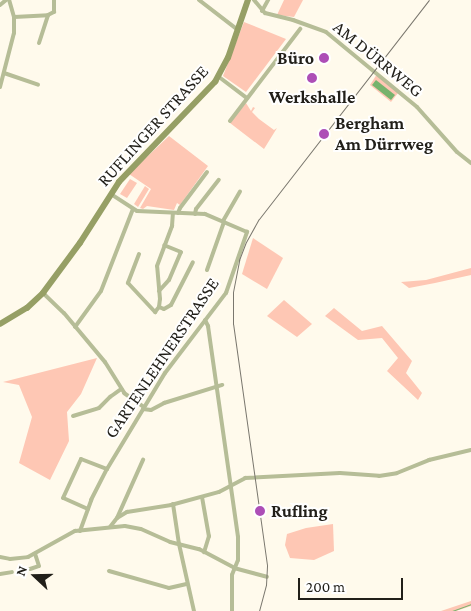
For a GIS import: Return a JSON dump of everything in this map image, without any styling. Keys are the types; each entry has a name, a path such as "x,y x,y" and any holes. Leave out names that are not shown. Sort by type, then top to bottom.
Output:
{"street":[{"path":"0,5 7,0 14,17 12,39 0,87"},
{"path":"14,17 48,15 54,12 54,0"},
{"path":"198,0 238,30"},
{"name":"RUFLINGER STRASSE","path":"0,324 27,308 43,294 80,243 110,194 132,167 207,93 219,77 248,0"},
{"path":"254,0 262,10 268,0"},
{"name":"AM DÜRRWEG","path":"262,10 326,32 417,107 457,152 471,163"},
{"path":"39,43 48,15"},
{"path":"230,120 300,29"},
{"path":"4,73 38,85"},
{"path":"219,77 247,98"},
{"path":"178,213 208,172"},
{"path":"195,214 196,209 219,180"},
{"path":"207,270 223,221 240,191"},
{"path":"110,194 133,209 205,214 223,221"},
{"path":"75,327 101,290 133,209"},
{"path":"159,308 157,272 172,226 173,213"},
{"name":"GARTENLEHNERSTRASSE","path":"80,531 107,469 169,367 228,290 247,232 223,221"},
{"path":"159,291 169,280 180,252 164,246"},
{"path":"139,254 128,283 155,312 159,308 167,308 174,300 192,262"},
{"path":"43,294 75,327 110,368 121,389 144,408 151,410 164,403 222,385"},
{"path":"205,320 208,326 239,550 238,563 234,568 232,611"},
{"path":"73,416 99,408 121,389"},
{"path":"117,518 131,511 173,504 219,492 242,478 340,473 379,476 397,472 429,460 471,450"},
{"path":"88,509 63,498 81,459 107,469"},
{"path":"110,527 117,518 143,460"},
{"path":"202,497 208,536 204,552"},
{"path":"173,504 179,544 194,611"},
{"path":"0,557 12,559 35,554 66,535 80,531 110,527 137,528 204,552 234,568 267,577"},
{"path":"30,569 39,566 35,554"},
{"path":"108,571 169,588 187,584"},
{"path":"0,574 12,572"}],"shaded area":[{"path":"284,0 303,0 294,17 277,15"},
{"path":"244,22 286,39 246,92 223,76"},
{"path":"377,74 398,93 391,102 370,85"},
{"path":"376,80 395,95 391,100 372,85"},
{"path":"246,103 251,111 253,107 255,108 252,112 259,119 274,130 277,128 264,149 230,123"},
{"path":"169,136 208,166 180,205 177,203 174,210 147,206 143,209 140,208 151,189 129,174"},
{"path":"130,179 137,183 127,198 120,194"},
{"path":"145,186 149,189 138,207 134,204"},
{"path":"253,238 283,258 267,289 242,274"},
{"path":"471,268 471,275 435,283 409,288 401,282 426,280"},
{"path":"284,300 312,324 297,337 267,316"},
{"path":"334,308 362,331 382,326 412,361 406,373 422,393 418,400 387,371 398,358 382,338 358,340 325,316"},
{"path":"97,358 81,394 67,412 69,441 50,480 19,463 32,417 19,385 3,382"},
{"path":"333,524 334,551 314,560 290,558 285,545 287,534 306,528"},
{"path":"471,601 471,606 456,611 441,611"}],"waterway":[{"path":"452,611 471,604"}],"railway":[{"path":"259,611 266,585 267,565 233,324 233,292 239,260 246,242 259,219 429,0"}],"place":[{"name":"Büro","path":"324,58"},
{"name":"Werkshalle","path":"312,78"},
{"name":"Bergham Am Dürrweg","path":"324,134"},
{"name":"Rufling","path":"260,511"}]}
